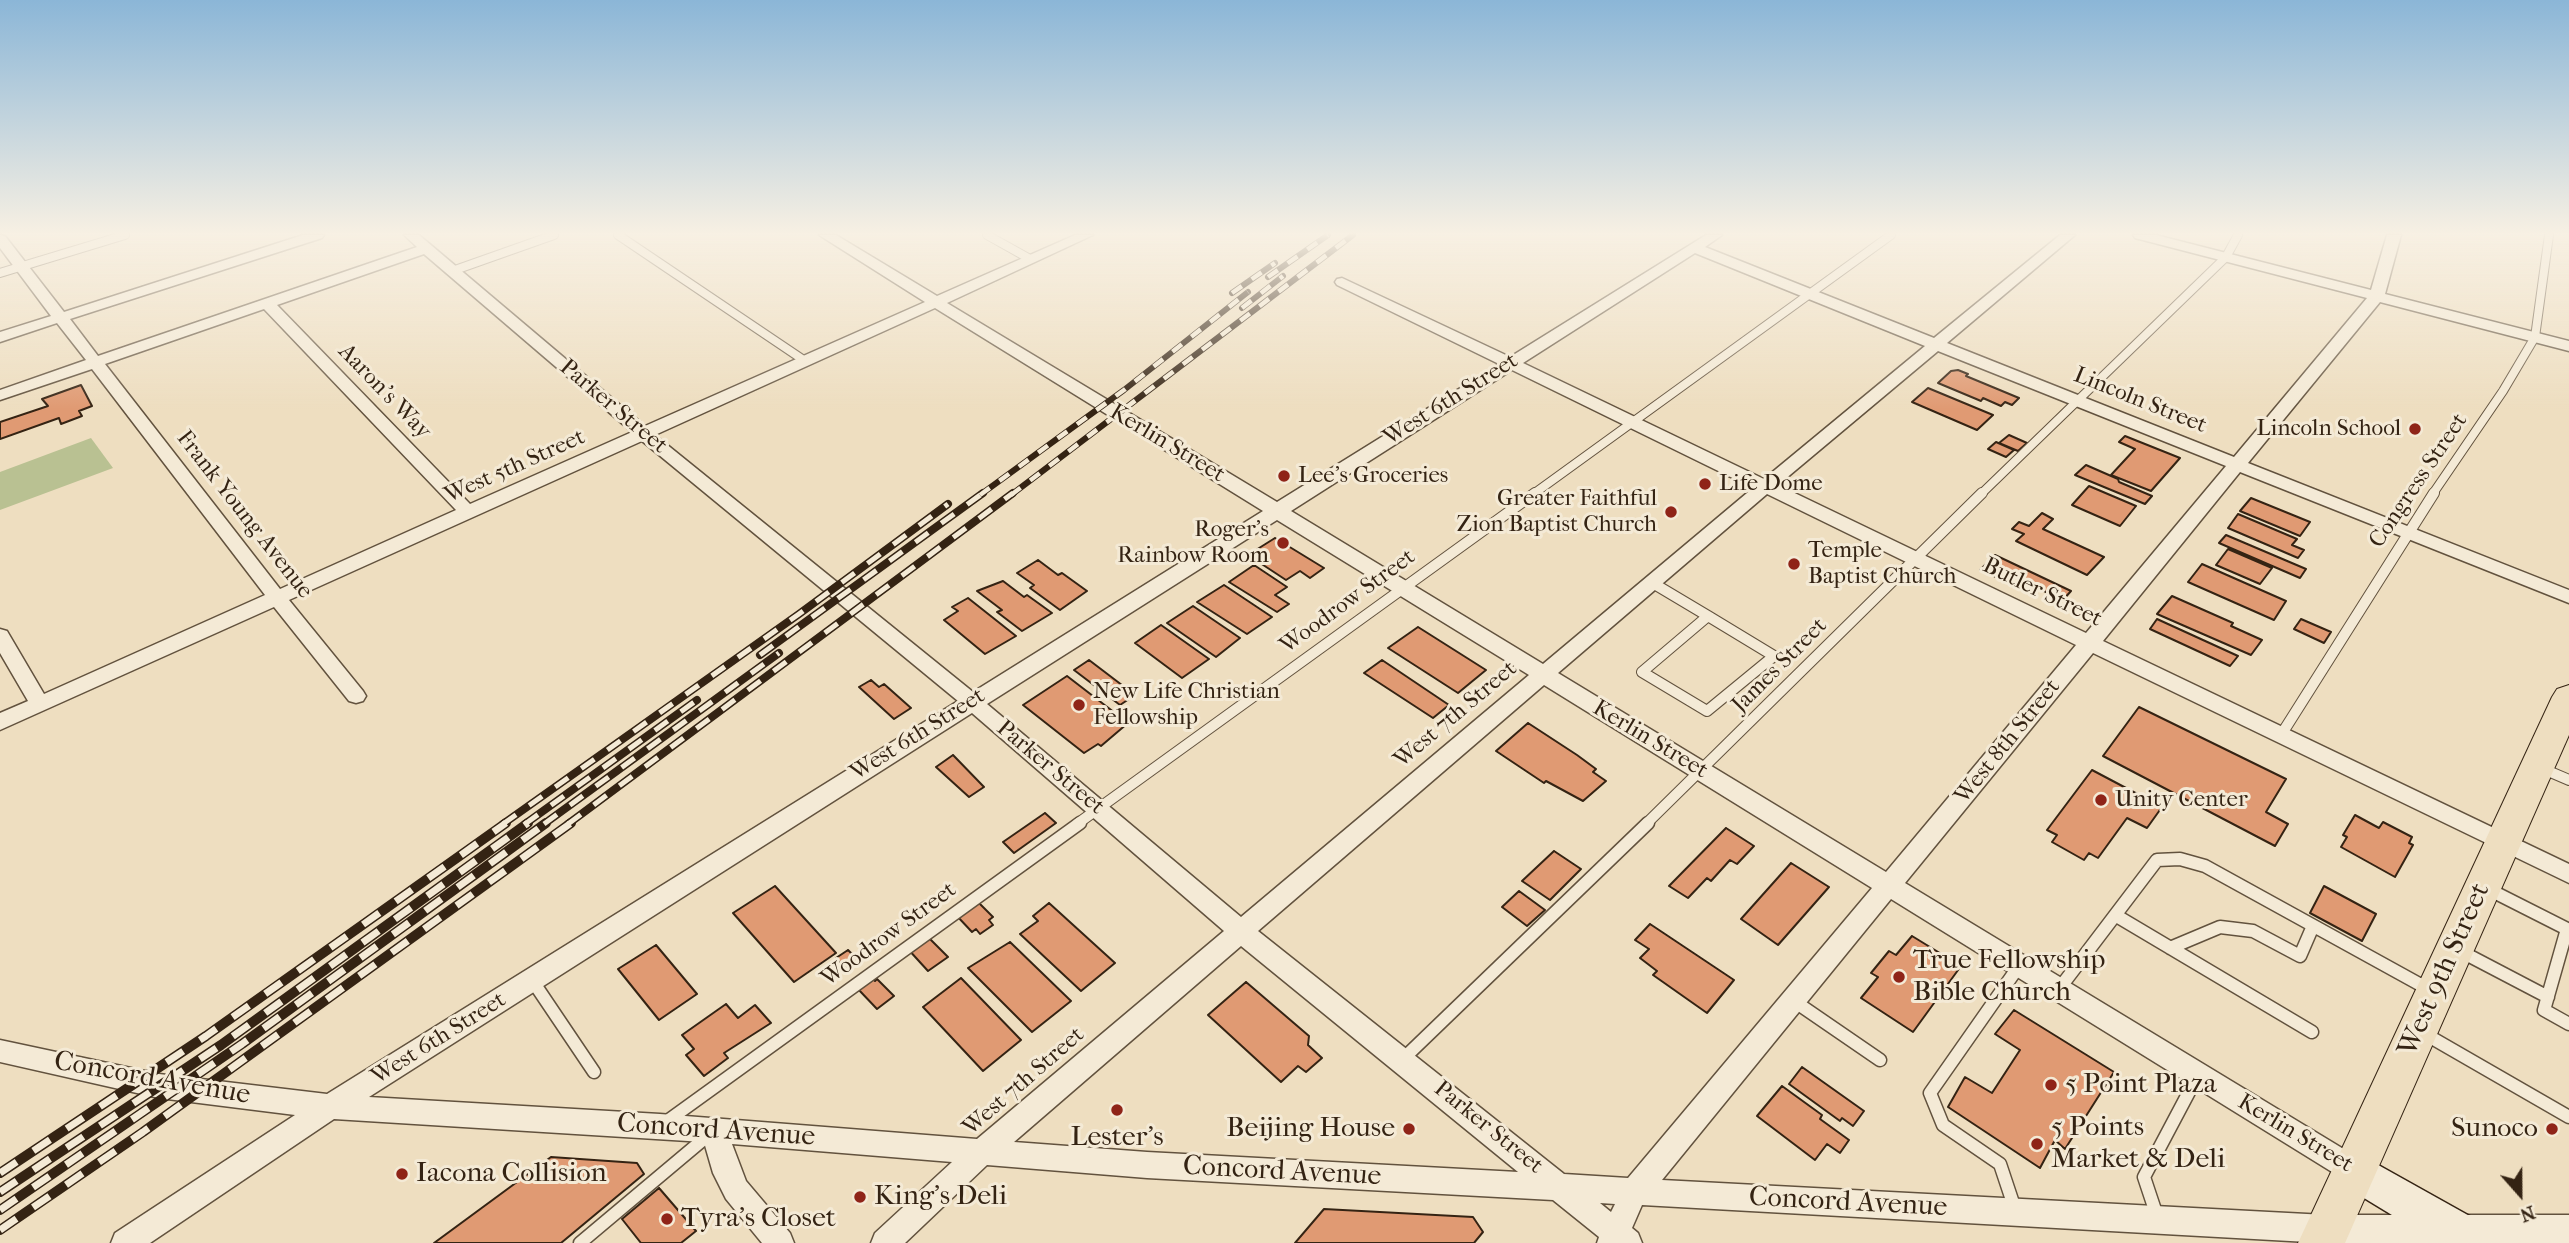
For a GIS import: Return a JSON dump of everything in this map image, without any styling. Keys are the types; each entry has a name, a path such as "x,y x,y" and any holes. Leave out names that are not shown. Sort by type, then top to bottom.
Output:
{"main road":[{"name":"West 9th Street","path":"2323,1236 2355,1171 2569,697"},
{"name":"Kerlin Street","path":"2355,1171 2464,1236"}],"street":[{"name":"Frank Young Avenue","path":"40,293 356,696"},
{"path":"0,337 134,293"},
{"path":"0,395 296,293"},
{"name":"Parker Street","path":"482,293 644,434 971,701 1241,932 1561,1188 1618,1240"},
{"name":"Kerlin Street","path":"920,293 2355,1171"},
{"name":"West 5th Street","path":"0,722 957,293"},
{"name":"Butler Street","path":"1365,293 2569,874"},
{"name":"West 6th Street","path":"125,1243 330,1107 1621,293"},
{"name":"West 7th Street","path":"885,1243 983,1151 1764,486 1997,293"},
{"path":"2365,293 2569,346"},
{"name":"West 8th Street","path":"1618,1240 1635,1191 2378,293"},
{"name":"Lincoln Street","path":"1809,294 2569,597"},
{"name":"Aaron's Way","path":"267,303 468,512"},
{"path":"0,636 40,704"},
{"name":"Concord Avenue","path":"0,1051 159,1086 330,1107 660,1126 1147,1165 2158,1220 2323,1236 2464,1236 2569,1229"},
{"path":"714,1131 727,1173 736,1190 780,1243"}],"lane":[{"path":"704,293 805,361"},
{"name":"James Street","path":"1403,1059 1701,771 2076,400 2189,293"},
{"name":"Congress Street","path":"2281,735 2407,532 2503,391 2535,337 2541,293"},
{"name":"Woodrow Street","path":"660,1126 1809,294"},
{"path":"1651,582 1708,616 1774,656 1707,711 1642,672 1708,616"},
{"path":"2538,766 2569,780"},
{"path":"2059,990 2157,860 2180,859 2205,866 2313,926 2569,1117"},
{"path":"2483,886 2568,930 2546,1004"},
{"path":"2115,915 2312,1032"},
{"path":"2170,948 2220,927 2253,931 2300,956 2313,926"},
{"path":"2455,949 2546,1004 2569,1024"},
{"path":"2016,1212 2000,1164 1943,1125 1930,1093 2020,966"},
{"path":"532,980 594,1072"},
{"path":"1794,1001 1880,1060"},
{"path":"2158,1220 2144,1177 2199,1075"},
{"path":"580,1243 714,1131"}],"green space":[{"path":"91,438 113,468 0,510 0,472"}],"building":[{"path":"1958,370 1968,374 1966,376 2019,398 2012,405 2005,402 2001,406 1983,398 1981,401 1938,383 1951,371"},
{"path":"81,385 92,406 79,411 82,416 61,424 59,418 0,439 0,422 48,406 42,399"},
{"path":"1928,388 1993,415 1977,430 1912,402"},
{"path":"2009,435 2027,443 2018,451 1999,443"},
{"path":"2125,436 2180,458 2151,491 2111,475 2135,449 2119,442"},
{"path":"1996,442 2014,450 2006,457 1988,449"},
{"path":"2086,465 2152,496 2145,504 2075,475"},
{"path":"2089,486 2136,506 2120,526 2072,505"},
{"path":"2251,498 2310,522 2300,536 2240,511"},
{"path":"2042,513 2053,519 2043,529 2104,557 2087,575 2016,541 2024,534 2012,529 2019,522 2029,526"},
{"path":"2238,514 2297,539 2292,545 2304,550 2298,558 2228,528"},
{"path":"2226,535 2306,569 2300,578 2219,543"},
{"path":"1275,538 1324,568 1310,578 1300,571 1286,580 1248,555"},
{"path":"2228,549 2272,568 2260,584 2216,565"},
{"path":"1995,555 2071,591 2063,600 2008,574 2003,580 1980,570"},
{"path":"1038,560 1087,591 1060,610 1030,588 1034,585 1017,573"},
{"path":"2202,564 2286,601 2274,620 2188,582"},
{"path":"1254,565 1287,587 1275,595 1289,604 1277,612 1229,582"},
{"path":"1003,581 1052,613 1022,631 997,612 1002,610 977,591"},
{"path":"1224,585 1272,617 1247,634 1197,602"},
{"path":"2172,596 2233,623 2231,626 2262,640 2251,655 2157,614"},
{"path":"968,598 1016,636 985,654 944,620 958,611 952,607"},
{"path":"1193,606 1240,638 1216,657 1167,623"},
{"path":"2157,619 2238,656 2230,666 2150,629"},
{"path":"2301,619 2331,632 2324,643 2294,629"},
{"path":"1161,625 1209,659 1182,678 1135,643"},
{"path":"1418,627 1486,670 1458,693 1388,648"},
{"path":"1089,660 1135,695 1120,705 1074,670"},
{"path":"1382,660 1449,705 1433,718 1364,673"},
{"path":"1067,676 1128,723 1101,746 1098,744 1084,753 1023,705"},
{"path":"871,680 879,687 884,684 911,708 894,719 859,687"},
{"path":"2139,707 2286,779 2266,812 2288,824 2275,846 2103,756"},
{"path":"1528,723 1596,769 1593,772 1606,781 1583,801 1546,781 1544,783 1496,751"},
{"path":"953,755 984,787 969,797 936,767"},
{"path":"2092,770 2162,807 2147,828 2127,818 2098,858 2089,853 2084,860 2052,842 2057,835 2047,830"},
{"path":"1045,813 1056,823 1014,853 1003,842"},
{"path":"2355,815 2379,828 2383,822 2412,837 2409,843 2413,845 2395,877 2341,847 2347,837 2343,835"},
{"path":"1726,828 1754,846 1737,864 1730,860 1711,881 1707,878 1688,898 1669,886"},
{"path":"1554,851 1581,869 1550,900 1522,881"},
{"path":"1791,863 1829,887 1778,945 1741,919"},
{"path":"775,886 836,953 794,982 733,913"},
{"path":"2324,886 2376,914 2362,941 2310,913"},
{"path":"1519,891 1545,910 1527,926 1502,907"},
{"path":"978,902 993,917 989,920 993,925 980,934 976,929 972,932 957,916"},
{"path":"1049,903 1115,963 1081,991 1020,934 1038,921 1033,916"},
{"path":"1650,924 1734,980 1707,1013 1653,975 1657,971 1640,958 1649,949 1635,940"},
{"path":"1912,936 1961,966 1913,1032 1861,998 1878,977 1871,973 1889,951 1896,955"},
{"path":"929,938 948,957 928,971 907,948"},
{"path":"1010,942 1071,1001 1032,1032 968,968"},
{"path":"656,945 697,994 659,1020 618,969"},
{"path":"848,950 858,960 846,968 836,958"},
{"path":"872,978 875,981 877,979 894,996 877,1009 858,989"},
{"path":"961,978 1021,1040 983,1071 923,1007"},
{"path":"1246,982 1309,1036 1308,1045 1322,1058 1306,1072 1298,1066 1281,1082 1208,1015"},
{"path":"726,1004 738,1018 755,1005 771,1023 724,1053 728,1058 704,1076 686,1055 694,1049 682,1035"},
{"name":"5 Point Plaza","path":"2014,1010 2114,1072 2065,1149 2055,1140 2040,1168 1948,1107 1965,1077 1992,1093 2020,1050 1995,1034"},
{"path":"1802,1067 1864,1111 1853,1126 1842,1118 1840,1121 1789,1084"},
{"path":"1782,1086 1822,1115 1820,1119 1849,1140 1840,1153 1827,1144 1815,1160 1757,1116"},
{"path":"551,1157 637,1163 644,1174 561,1243 434,1243"},
{"path":"659,1188 696,1231 681,1243 641,1243 622,1219"},
{"path":"1324,1209 1473,1217 1483,1232 1474,1243 1295,1243"}],"railway":[{"path":"980,495 1124,390 1247,293"},
{"path":"1242,308 1261,293"},
{"path":"1011,495 1277,293"},
{"path":"760,655 983,493"},
{"path":"568,824 1013,493"},
{"path":"503,824 799,614 948,504"},
{"path":"544,824 779,653"},
{"path":"525,824 697,700"},
{"path":"0,1173 206,1036 506,823"},
{"path":"0,1192 221,1045 528,823"},
{"path":"0,1210 242,1044 546,823"},
{"path":"0,1230 143,1132 571,823"}],"place":[{"name":"Lincoln School","path":"2415,429"},
{"name":"Lee's Groceries","path":"1284,476"},
{"name":"Life Dome","path":"1705,484"},
{"name":"Greater Faithful Zion Baptist Church","path":"1671,512"},
{"name":"Roger's Rainbow Room","path":"1283,543"},
{"name":"Temple Baptist Church","path":"1794,564"},
{"name":"New Life Christian Fellowship","path":"1079,705"},
{"name":"Unity Center","path":"2101,800"},
{"name":"True Fellowship Bible Church","path":"1899,977"},
{"name":"5 Point Plaza","path":"2051,1085"},
{"name":"Lester's","path":"1117,1110"},
{"name":"Beijing House","path":"1409,1129"},
{"name":"Sunoco","path":"2552,1129"},
{"name":"5 Points Market & Deli","path":"2037,1144"},
{"name":"Iacona Collision","path":"402,1174"},
{"name":"King's Deli","path":"860,1197"},
{"name":"Tyra's Closet","path":"667,1219"}]}
